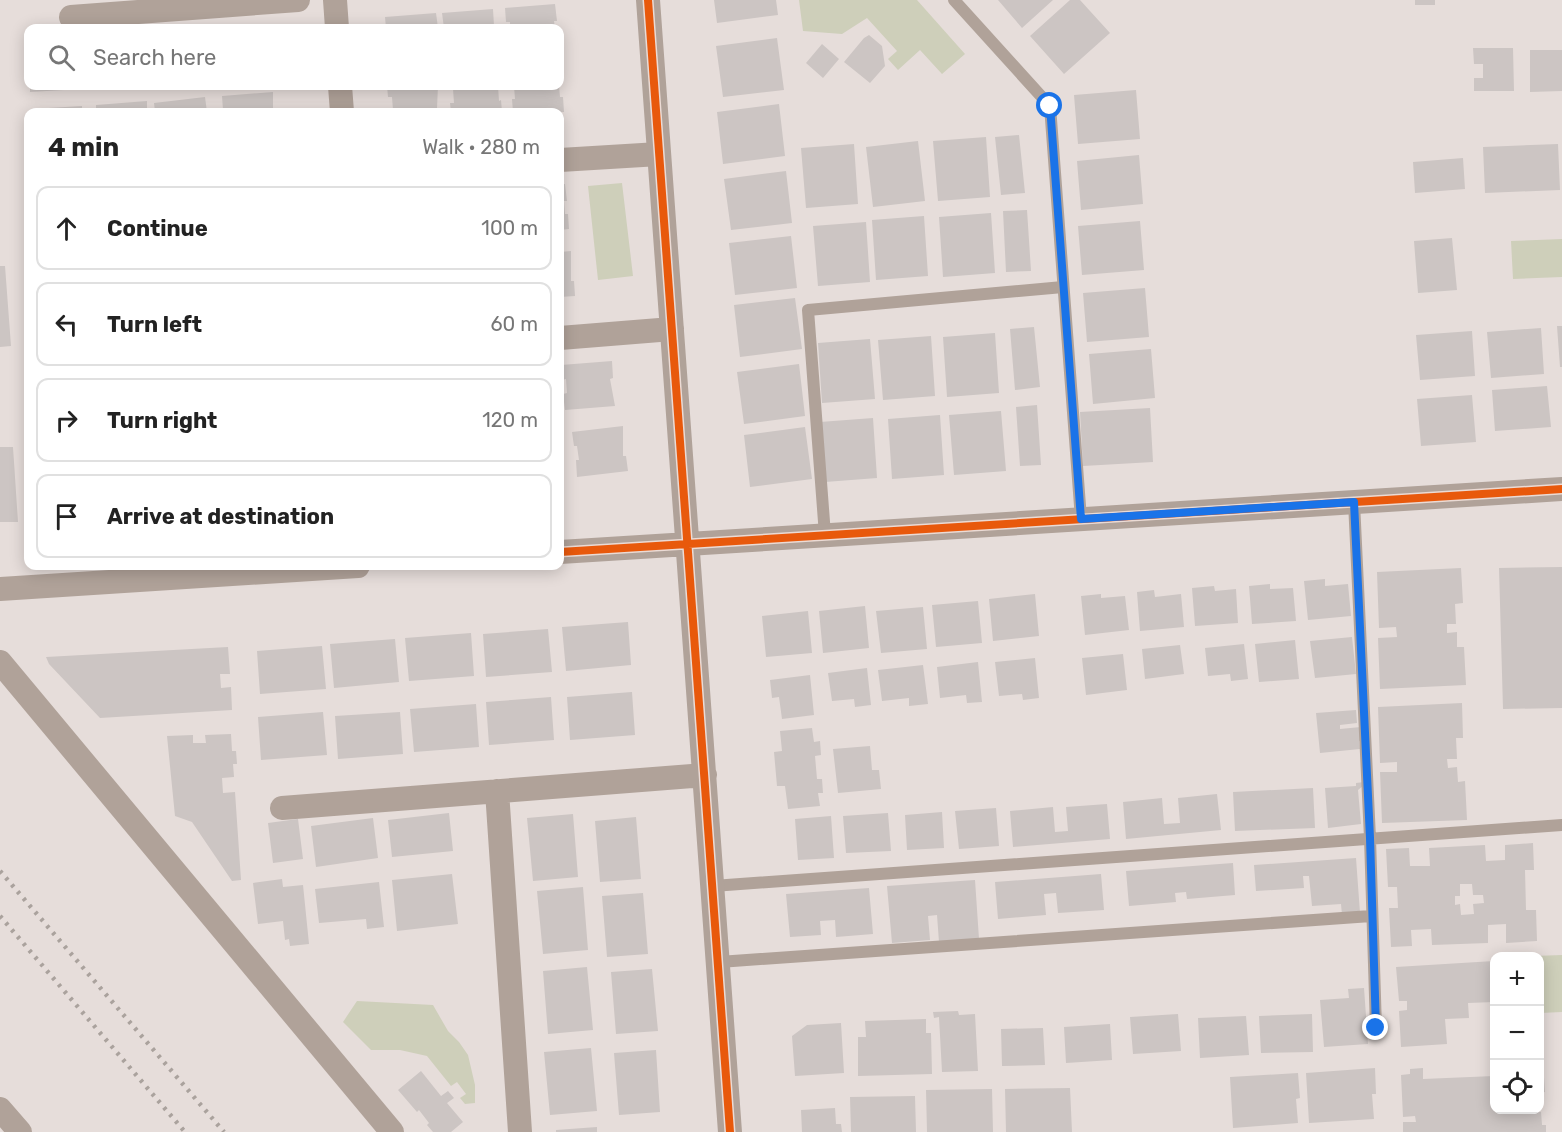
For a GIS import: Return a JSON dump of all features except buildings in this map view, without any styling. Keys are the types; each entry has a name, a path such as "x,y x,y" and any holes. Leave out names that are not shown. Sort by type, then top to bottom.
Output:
{"street":[{"path":"71,17 298,0"},
{"path":"335,0 337,24"},
{"path":"648,0 730,1132"},
{"path":"340,90 342,108"},
{"path":"564,160 659,154"},
{"path":"564,339 672,329"},
{"path":"564,552 1562,489"},
{"path":"0,589 296,570"},
{"path":"0,662 392,1132"},
{"path":"282,808 705,775"},
{"path":"497,791 520,1132"},
{"path":"0,1108 20,1132"}],"lane":[{"path":"954,0 1050,106 1081,519"},
{"path":"825,536 808,310 1063,287"},
{"path":"1354,502 1370,838 1376,1028"},
{"path":"713,886 1562,825"},
{"path":"719,962 1371,916"}],"green space":[{"path":"799,0 917,0 965,54 942,74 920,50 898,70 888,59 897,51 867,18 842,34 803,31"},
{"path":"622,183 633,276 598,280 588,186"},
{"path":"1562,239 1562,277 1513,279 1511,241"},
{"path":"1562,955 1562,1012 1544,1013 1544,956"},
{"path":"357,1001 433,1005 448,1031 468,1055 475,1085 475,1103 465,1104 460,1098 466,1094 457,1082 451,1086 427,1056 400,1050 371,1050 343,1022"}],"railway":[{"path":"0,871 224,1132"},
{"path":"0,916 185,1132"}],"cycle path":[{"path":"648,0 730,1132"},
{"path":"564,552 1562,489"}],"route":[{"path":"1050,106 1081,519 1354,502 1370,838 1376,1028"}]}
